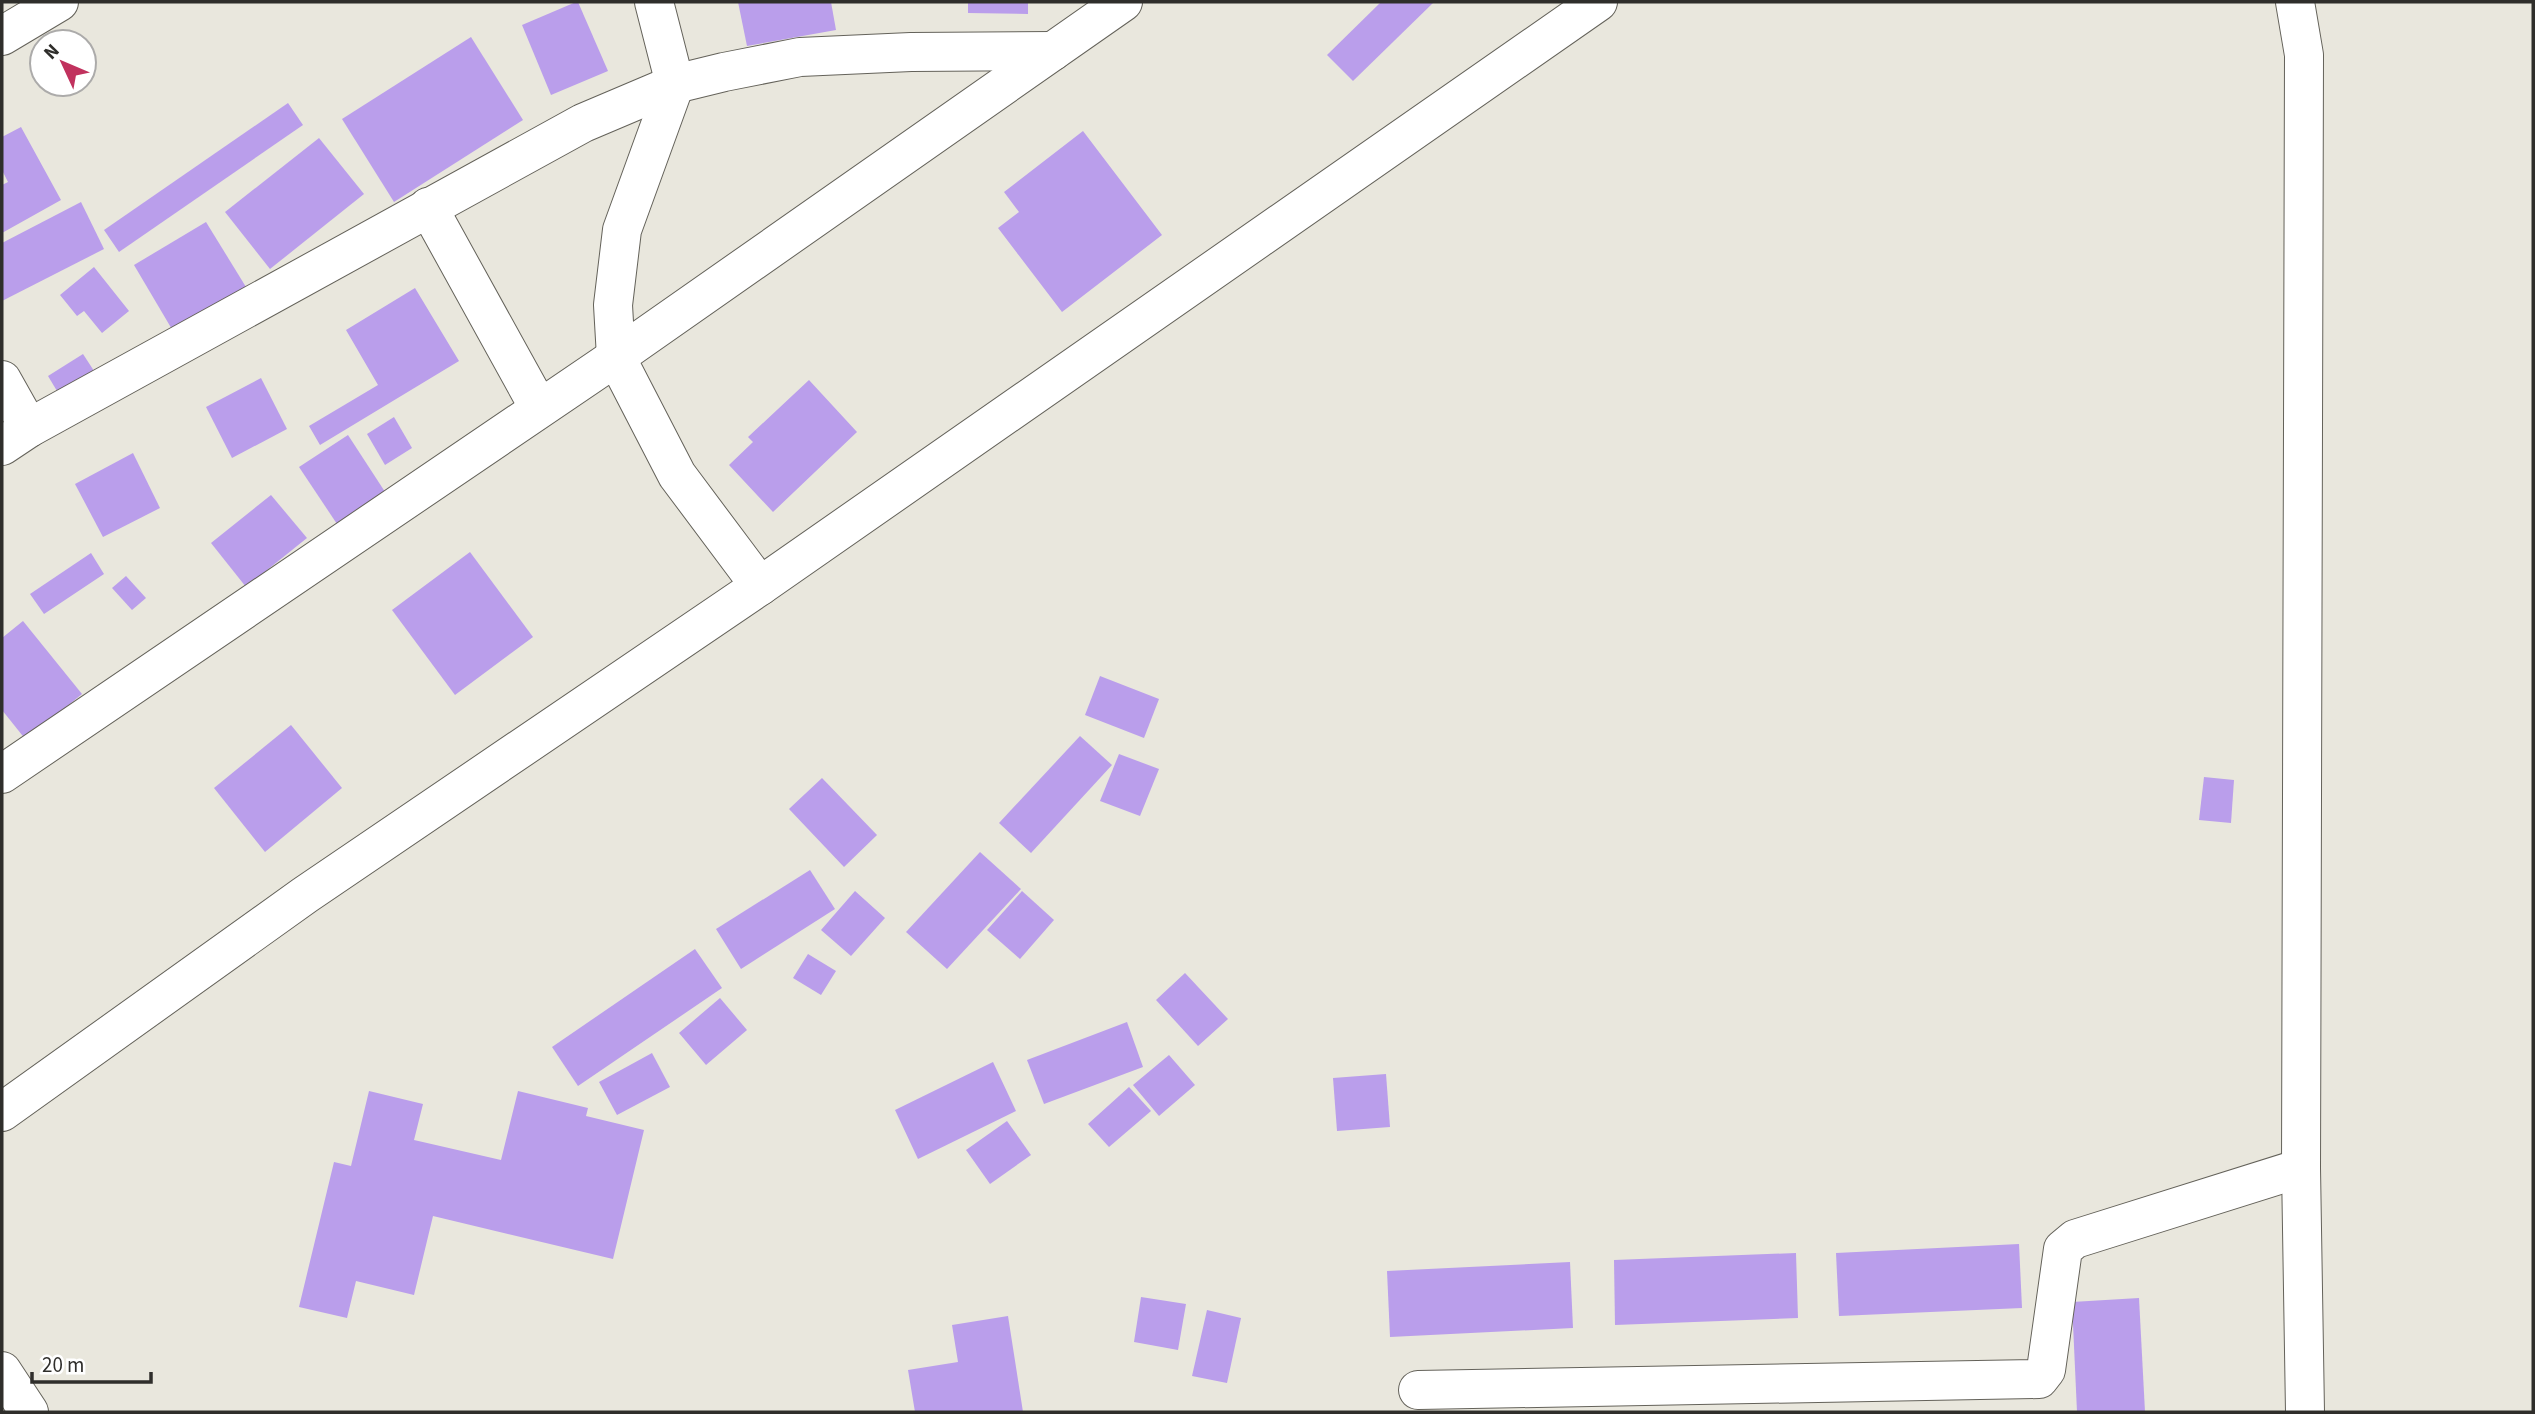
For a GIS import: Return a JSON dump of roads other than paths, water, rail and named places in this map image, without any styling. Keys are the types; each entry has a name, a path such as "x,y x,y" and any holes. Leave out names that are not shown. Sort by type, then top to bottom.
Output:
{"street":[{"path":"2,36 59,2"},
{"path":"654,2 675,85 622,230 613,305 617,357 677,475 760,586"},
{"path":"2,774 617,357 1123,2"},
{"path":"2295,2 2304,55 2301,1168 2305,1412"},
{"path":"2,1112 304,895 760,586 1590,4"},
{"path":"2,380 15,437 583,123 675,85 800,57 911,52 1053,51"},
{"path":"428,207 539,408"},
{"path":"1418,1390 2039,1379 2046,1370 2063,1249 2068,1243 2301,1168"},
{"path":"2,1371 29,1412"}]}
